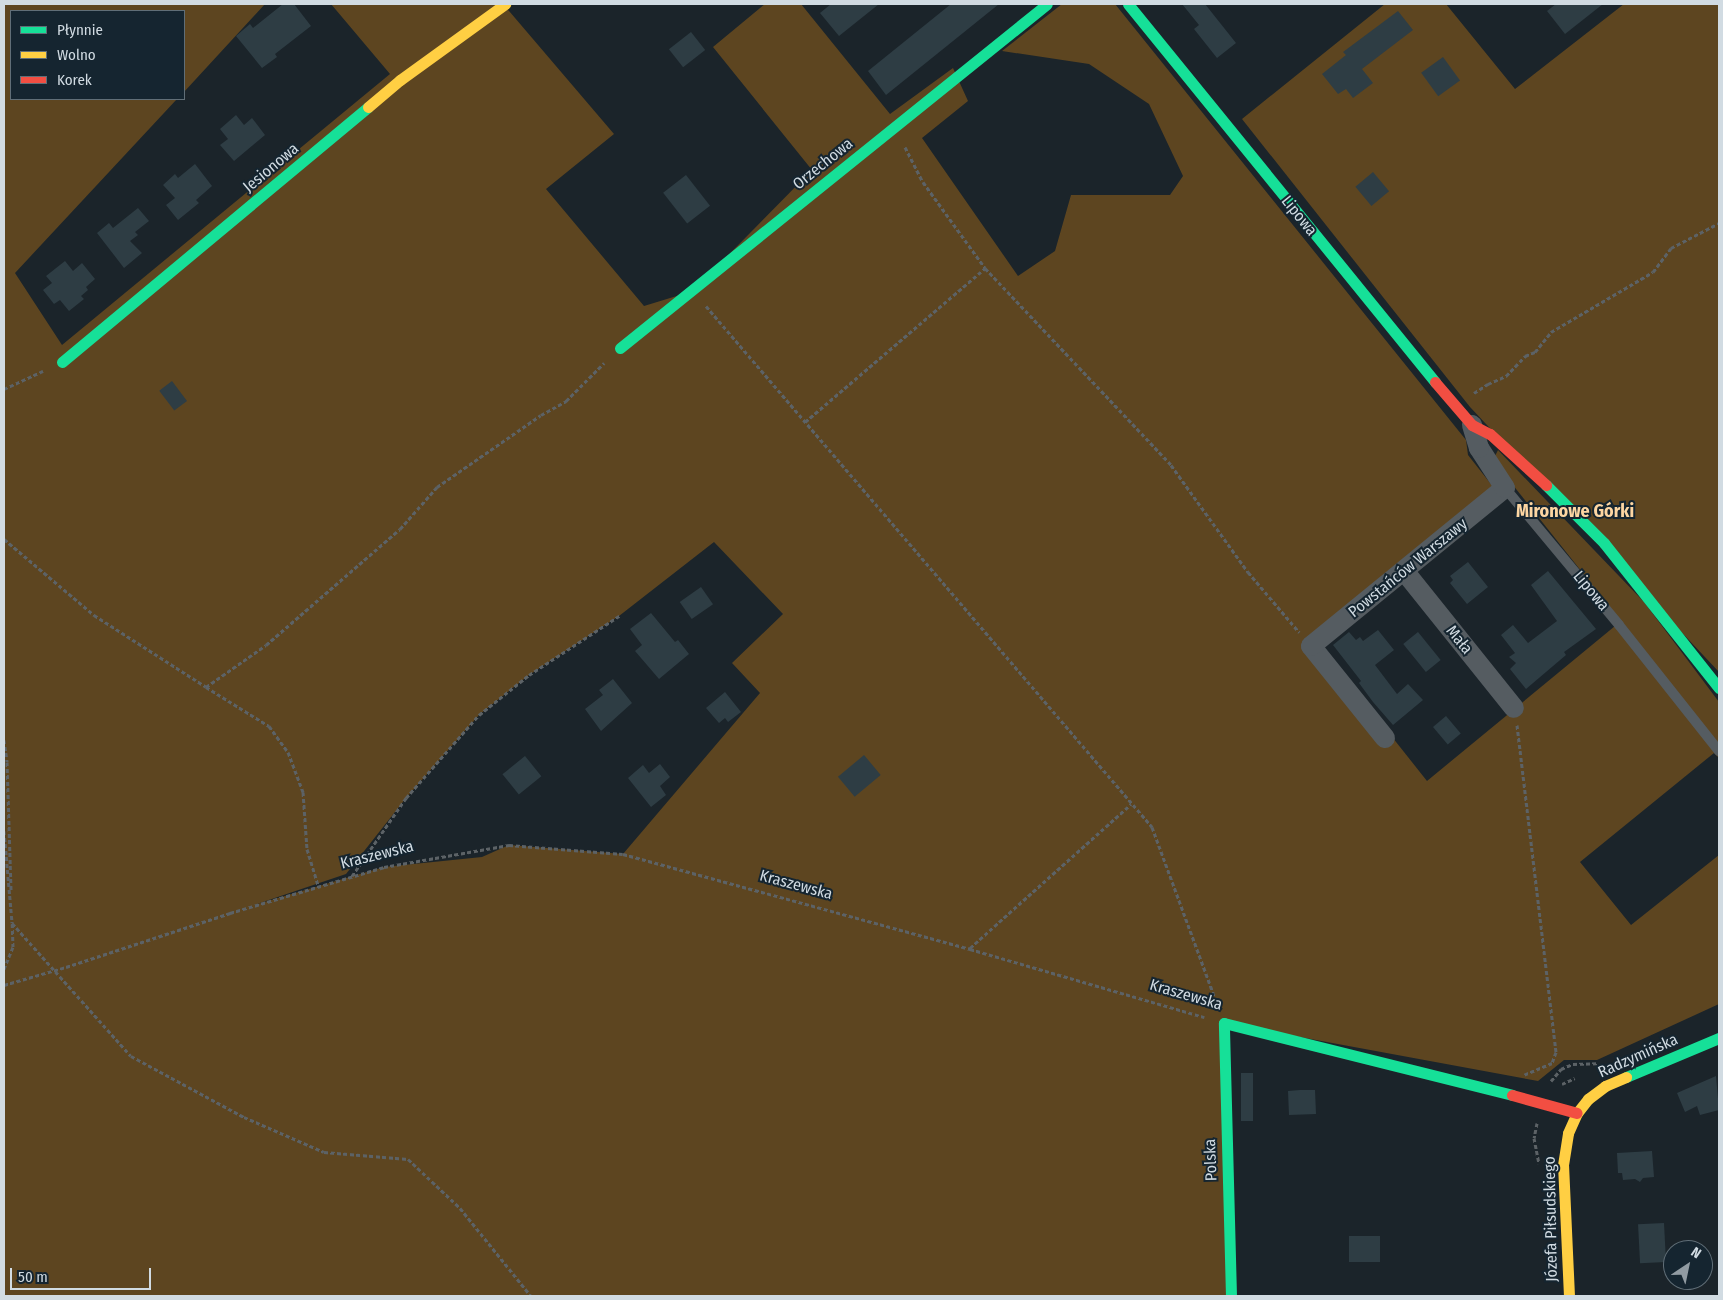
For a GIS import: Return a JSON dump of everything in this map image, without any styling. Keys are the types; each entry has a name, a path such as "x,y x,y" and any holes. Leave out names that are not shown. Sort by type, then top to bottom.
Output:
{"street":[{"name":"Jesionowa","path":"62,362 400,80 505,4"},
{"name":"Orzechowa","path":"620,348 1047,4"},
{"name":"Lipowa","path":"1128,4 1406,350 1472,425 1490,434 1563,500 1604,543 1719,688"},
{"name":"Lipowa","path":"1472,425 1479,448 1505,488"},
{"name":"Powstańców Warszawy","path":"1312,646 1405,572 1505,488"},
{"name":"Mała","path":"1405,572 1514,708"},
{"path":"1312,646 1385,738"},
{"name":"Kraszewska","path":"1224,1023 1541,1102 1577,1113"},
{"name":"Polska","path":"1224,1023 1232,1296"},
{"name":"Radzymińska","path":"1577,1113 1588,1099 1605,1086 1719,1038"},
{"name":"Józefa Piłsudskiego","path":"1569,1296 1563,1165 1568,1133 1577,1113"}],"lane":[{"name":"Lipowa","path":"1505,488 1619,625 1719,751"}],"path":[{"path":"894,127 923,182 985,268 1171,465 1248,572 1312,646"},
{"path":"1455,406 1488,384 1506,376 1525,356 1535,352 1551,332 1653,272 1671,248 1719,223"},
{"path":"805,422 985,268"},
{"path":"693,291 1152,827 1224,1023"},
{"path":"206,687 266,645 393,536 437,486 541,415 566,401 620,348"},
{"path":"4,389 62,362"},
{"path":"4,539 94,615 269,726 288,752 303,792 307,849 318,884"},
{"path":"352,876 406,798 480,715 529,675 618,616"},
{"path":"1511,1095 1515,1080 1552,1063 1556,1052 1514,708"},
{"path":"4,740 7,762 13,947 4,969"},
{"path":"970,949 1131,804"},
{"path":"4,831 12,923 131,1056 244,1117 324,1152 408,1159 460,1208 531,1296"},
{"name":"Kraszewska","path":"4,984 384,867 509,845 623,854 970,949 1224,1023"},
{"path":"1541,1102 1551,1080 1561,1069 1573,1064 1602,1063"}],"shaded area":[{"path":"4,4 265,4 185,91 185,10 10,10 10,100 176,100 15,273 62,345 390,74 331,4 503,4 614,134 546,189 644,306 693,291 812,170 713,47 765,4 801,4 890,114 953,68 968,101 922,138 1018,276 1055,251 1071,195 1170,195 1183,176 1149,104 1089,64 1002,51 1062,4 1115,4 1466,440 1468,455 1494,488 1312,636 1427,781 1615,626 1624,625 1493,460 1498,450 1644,602 1719,702 1719,758 1714,753 1580,862 1631,925 1719,855 1719,1004 1597,1060 1564,1060 1538,1081 1224,1023 1232,1296 4,1296","holes":["714,542 783,614 732,663 760,693 623,854 509,845 482,857 384,867 254,905 346,874 406,798 479,715 529,675 619,616"]},
{"path":"1385,4 1446,4 1515,89 1624,4 1719,4 1719,672 1470,407 1242,119"}],"building":[{"path":"283,4 294,4 311,26 275,54 277,57 262,68 236,36 250,24 253,28"},
{"path":"831,4 879,4 839,36 820,13"},
{"path":"951,4 999,4 886,95 868,71"},
{"path":"1182,4 1205,4 1236,43 1217,58 1194,29 1199,25"},
{"path":"1556,4 1603,4 1565,34 1547,11"},
{"path":"1398,11 1413,30 1362,69 1373,83 1353,98 1346,89 1338,94 1322,74 1346,55 1343,52"},
{"path":"691,32 705,50 683,67 669,49"},
{"path":"1443,57 1460,80 1438,96 1421,73"},
{"path":"236,115 244,125 252,118 265,135 234,161 220,145 228,139 220,129"},
{"path":"195,164 212,186 196,200 199,203 178,220 166,205 175,198 163,185 175,174 178,178"},
{"path":"1373,172 1389,191 1371,206 1355,187"},
{"path":"686,175 710,206 687,224 663,193"},
{"path":"138,208 149,221 135,232 138,235 130,241 142,253 124,268 97,233 109,223 113,228"},
{"path":"65,261 73,271 82,263 95,279 86,287 88,290 81,296 84,299 69,311 60,300 54,304 43,290 52,283 46,276"},
{"path":"172,381 187,401 174,411 159,391"},
{"path":"1468,562 1488,587 1467,604 1450,583 1453,580 1450,576"},
{"path":"1548,571 1596,629 1564,652 1566,655 1526,689 1510,669 1516,663 1509,657 1515,653 1501,635 1513,625 1528,643 1557,621 1531,585"},
{"path":"701,587 713,604 692,619 680,602"},
{"path":"651,613 675,642 678,640 689,654 659,679 635,651 642,645 630,629"},
{"path":"1378,630 1394,650 1375,665 1397,694 1408,684 1423,700 1393,725 1373,702 1359,683 1361,681 1333,645 1349,632 1356,640 1360,637 1363,641"},
{"path":"1418,632 1441,660 1426,672 1403,644"},
{"path":"613,679 632,703 601,731 585,709 603,695 599,690"},
{"path":"725,692 741,712 728,722 725,718 719,723 706,708"},
{"path":"1446,716 1461,734 1448,745 1433,727"},
{"path":"864,755 881,775 855,797 838,777"},
{"path":"525,756 541,776 519,794 502,774"},
{"path":"660,764 670,777 660,786 666,795 651,807 628,778 643,765 649,773"},
{"path":"1241,1073 1253,1073 1253,1121 1241,1121"},
{"path":"1716,1076 1719,1110 1700,1115 1697,1106 1685,1112 1677,1093"},
{"path":"1315,1090 1316,1114 1289,1115 1288,1091"},
{"path":"1652,1151 1654,1177 1643,1178 1640,1182 1635,1179 1623,1180 1622,1173 1618,1173 1617,1153"},
{"path":"1664,1223 1663,1262 1640,1263 1638,1224"},
{"path":"1349,1236 1380,1236 1380,1262 1349,1262"}],"traffic: fast":[{"path":"620,348 1047,4"},
{"path":"1128,4 1435,382"},
{"path":"62,362 368,107"},
{"path":"1546,485 1604,543 1719,688"},
{"path":"1231,1296 1224,1023 1512,1095"},
{"path":"1626,1077 1719,1038"}],"traffic: slow":[{"path":"368,107 400,80 505,4"},
{"path":"1569,1296 1563,1165 1568,1133 1577,1113 1588,1099 1605,1086 1626,1077"}],"traffic: jam":[{"path":"1435,382 1472,425 1490,434 1546,485"},
{"path":"1512,1095 1577,1113"}],"district":[{"name":"Mironowe Górki","path":"1575,511"}]}
